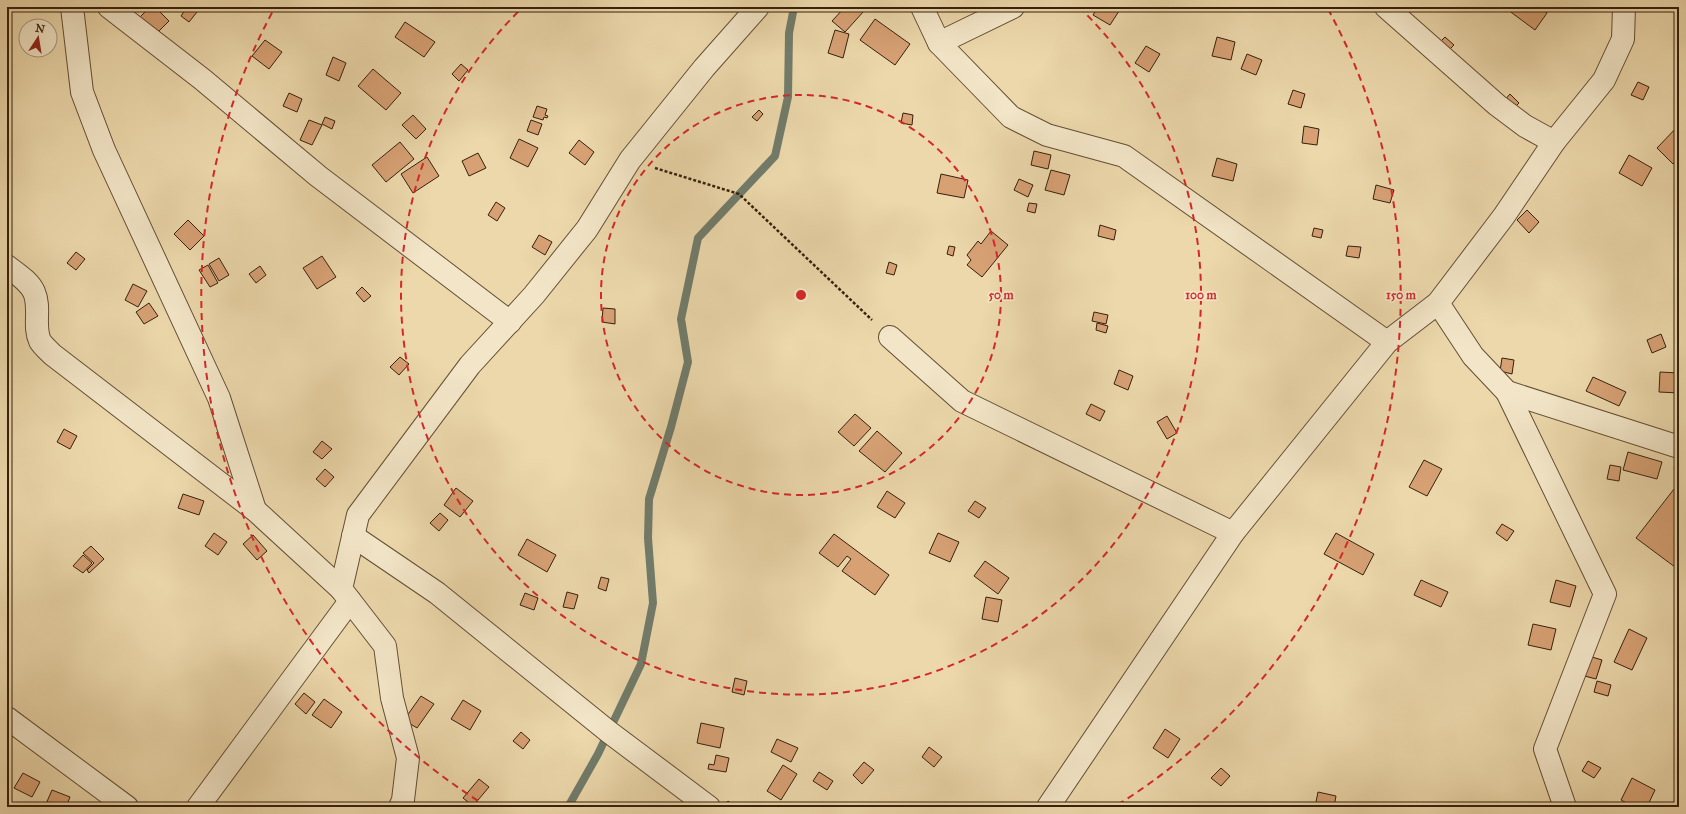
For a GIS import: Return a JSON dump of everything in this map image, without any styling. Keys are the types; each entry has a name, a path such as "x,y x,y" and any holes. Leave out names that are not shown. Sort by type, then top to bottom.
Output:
{"street":[{"path":"72,7 82,92 104,150 219,398 255,510"},
{"path":"110,7 208,84 318,176 510,322"},
{"path":"198,807 345,595 353,536 358,516 470,365 534,295 587,230 630,160 704,68 758,7"},
{"path":"922,7 939,43 1011,117 1047,134 1124,156 1387,342"},
{"path":"939,43 1013,7"},
{"path":"1386,7 1497,105 1525,126 1554,142"},
{"path":"1048,807 1233,533 1387,342 1438,303 1504,216 1554,142 1604,80 1623,39 1624,7"},
{"path":"7,266 27,282 33,291 37,301 38,331 41,342 49,351 255,510 345,595 385,646 392,698 408,758 399,805"},
{"path":"1438,303 1473,356 1507,392 1604,594 1545,749 1565,807"},
{"path":"890,337 962,401 1233,533"},
{"path":"1507,392 1679,447"},
{"path":"353,536 436,593 608,732 709,807"},
{"path":"7,718 127,807"}],"path":[{"path":"630,160 739,194 890,337"}],"building":[{"path":"150,7 155,7 169,21 156,34 139,18"},
{"path":"187,7 197,12 189,22 181,16"},
{"path":"845,7 860,7 864,11 845,32 832,21"},
{"path":"1098,7 1112,7 1119,11 1110,25 1093,15"},
{"path":"1504,7 1538,7 1547,13 1535,30"},
{"path":"875,19 910,44 895,65 860,40"},
{"path":"405,22 435,42 424,57 395,37"},
{"path":"835,30 849,34 843,58 828,53"},
{"path":"1217,37 1235,42 1231,60 1212,56"},
{"path":"1445,37 1454,45 1447,52 1438,44"},
{"path":"265,40 282,52 269,69 252,56"},
{"path":"1146,46 1160,54 1149,72 1135,63"},
{"path":"1247,54 1262,60 1256,75 1241,69"},
{"path":"333,57 346,63 339,81 326,75"},
{"path":"461,64 468,70 459,81 452,74"},
{"path":"373,69 401,93 386,110 358,86"},
{"path":"1638,82 1649,87 1643,100 1631,95"},
{"path":"1293,90 1305,94 1301,108 1288,104"},
{"path":"289,93 302,99 297,112 283,106"},
{"path":"1510,94 1519,103 1512,110 1503,102"},
{"path":"537,106 547,109 545,115 548,116 547,118 544,117 543,120 533,117"},
{"path":"759,110 763,114 757,121 752,117"},
{"path":"903,113 913,115 912,125 901,123"},
{"path":"413,115 426,129 416,139 402,125"},
{"path":"325,117 335,121 332,129 322,124"},
{"path":"309,120 322,125 312,145 300,140"},
{"path":"531,120 542,124 538,135 527,131"},
{"path":"1679,125 1679,157 1673,164 1657,148"},
{"path":"1304,126 1319,129 1317,145 1302,143"},
{"path":"519,139 538,148 528,167 510,158"},
{"path":"579,140 594,152 585,165 569,153"},
{"path":"400,142 414,159 386,182 372,165"},
{"path":"1034,151 1051,155 1048,169 1031,165"},
{"path":"478,153 486,168 469,176 462,161"},
{"path":"1629,155 1652,168 1642,186 1619,173"},
{"path":"427,157 439,176 413,193 401,174"},
{"path":"1217,158 1237,164 1233,181 1212,176"},
{"path":"1051,170 1070,175 1064,195 1045,190"},
{"path":"941,174 968,180 964,198 937,193"},
{"path":"1019,179 1033,185 1028,197 1014,190"},
{"path":"1376,185 1394,190 1390,203 1373,199"},
{"path":"496,202 505,208 497,221 488,215"},
{"path":"1029,203 1037,204 1035,213 1027,211"},
{"path":"1527,210 1539,222 1529,233 1517,220"},
{"path":"188,220 204,236 190,250 174,234"},
{"path":"1100,225 1116,230 1114,240 1098,236"},
{"path":"1314,228 1323,230 1321,238 1312,236"},
{"path":"991,231 1008,245 982,277 967,265 971,260 967,255 978,241 981,244"},
{"path":"539,235 552,242 545,255 532,247"},
{"path":"949,246 955,247 953,256 947,254"},
{"path":"1348,246 1361,247 1359,258 1346,256"},
{"path":"76,252 85,259 76,270 67,263"},
{"path":"322,256 336,277 317,289 303,268"},
{"path":"219,258 229,275 219,281 209,264"},
{"path":"889,262 897,265 894,275 886,273"},
{"path":"208,265 218,283 210,287 199,270"},
{"path":"260,266 266,275 256,283 249,274"},
{"path":"133,284 147,291 138,307 125,300"},
{"path":"362,287 371,296 364,302 356,293"},
{"path":"149,303 158,316 144,324 136,312"},
{"path":"603,308 615,309 615,324 602,322"},
{"path":"1094,312 1108,315 1106,324 1092,321"},
{"path":"1097,323 1108,326 1106,333 1096,330"},
{"path":"1661,334 1666,347 1652,353 1647,340"},
{"path":"400,357 409,364 399,375 390,367"},
{"path":"1502,358 1514,360 1512,374 1500,371"},
{"path":"1119,370 1133,376 1128,390 1114,384"},
{"path":"1660,372 1679,373 1679,393 1659,392"},
{"path":"1593,377 1626,392 1619,406 1586,391"},
{"path":"1091,404 1105,411 1100,421 1086,414"},
{"path":"855,414 871,428 854,446 838,432"},
{"path":"1167,416 1177,433 1167,439 1157,422"},
{"path":"64,429 77,436 70,449 57,442"},
{"path":"877,431 902,453 885,472 859,451"},
{"path":"322,441 332,449 322,459 313,452"},
{"path":"1628,452 1662,462 1657,479 1623,470"},
{"path":"1677,459 1679,460 1679,471 1674,469"},
{"path":"1424,460 1442,469 1427,496 1409,487"},
{"path":"1610,465 1621,467 1619,481 1607,479"},
{"path":"325,469 334,477 325,487 316,479"},
{"path":"456,488 473,501 460,517 444,505"},
{"path":"1674,489 1679,492 1679,570 1636,538"},
{"path":"887,491 905,503 895,518 877,507"},
{"path":"183,494 204,501 199,515 178,508"},
{"path":"975,501 986,508 979,518 968,511"},
{"path":"440,513 448,520 439,531 430,523"},
{"path":"1502,524 1514,531 1507,541 1496,533"},
{"path":"214,533 227,542 218,555 205,546"},
{"path":"938,533 959,542 950,562 929,553"},
{"path":"1336,533 1374,554 1363,575 1324,554"},
{"path":"834,534 889,575 875,595 842,571 851,559 847,556 838,567 819,553"},
{"path":"253,535 267,551 257,560 243,544"},
{"path":"527,539 556,555 547,572 518,555"},
{"path":"91,546 104,559 89,573 87,570 94,563 83,553"},
{"path":"83,555 92,563 83,573 73,566"},
{"path":"985,561 1009,578 998,594 974,576"},
{"path":"601,577 609,579 606,591 598,588"},
{"path":"1421,580 1448,592 1441,607 1414,595"},
{"path":"1556,580 1576,586 1570,607 1550,602"},
{"path":"567,592 578,595 574,609 563,607"},
{"path":"525,593 538,598 534,610 520,605"},
{"path":"986,597 1002,600 998,622 982,619"},
{"path":"1533,624 1556,629 1551,650 1528,645"},
{"path":"1629,629 1647,638 1632,670 1614,662"},
{"path":"1582,654 1602,660 1596,679 1577,674"},
{"path":"735,678 747,681 744,695 732,692"},
{"path":"1597,681 1611,685 1608,696 1594,692"},
{"path":"304,693 315,702 306,714 295,704"},
{"path":"421,696 434,704 417,728 404,720"},
{"path":"324,699 342,712 331,728 312,715"},
{"path":"463,700 481,711 470,730 451,719"},
{"path":"701,723 724,728 720,748 697,743"},
{"path":"1165,729 1180,739 1168,758 1153,748"},
{"path":"521,732 530,740 523,749 513,741"},
{"path":"777,739 798,748 791,762 771,752"},
{"path":"929,747 942,757 934,767 922,757"},
{"path":"716,755 729,758 726,772 708,769 709,764 714,765"},
{"path":"1588,761 1601,768 1594,778 1582,771"},
{"path":"864,762 874,770 862,784 853,775"},
{"path":"783,765 797,774 781,800 767,791"},
{"path":"1221,768 1230,776 1221,786 1211,778"},
{"path":"819,772 833,781 827,790 813,781"},
{"path":"23,773 40,782 32,797 14,788"},
{"path":"1632,778 1655,790 1647,807 1634,807 1621,800"},
{"path":"479,779 489,787 473,806 463,798"},
{"path":"52,790 70,797 66,807 45,806"},
{"path":"1318,792 1336,796 1334,807 1315,807"},
{"path":"728,801 735,807 723,807"},
{"path":"850,803 855,807 847,807"},
{"path":"1187,804 1199,806 1186,807"}],"waterway":[{"path":"568,807 598,754 641,664 653,603 648,538 649,499 671,427 688,362 681,319 698,238 775,156 788,97 789,33 794,7"}]}
